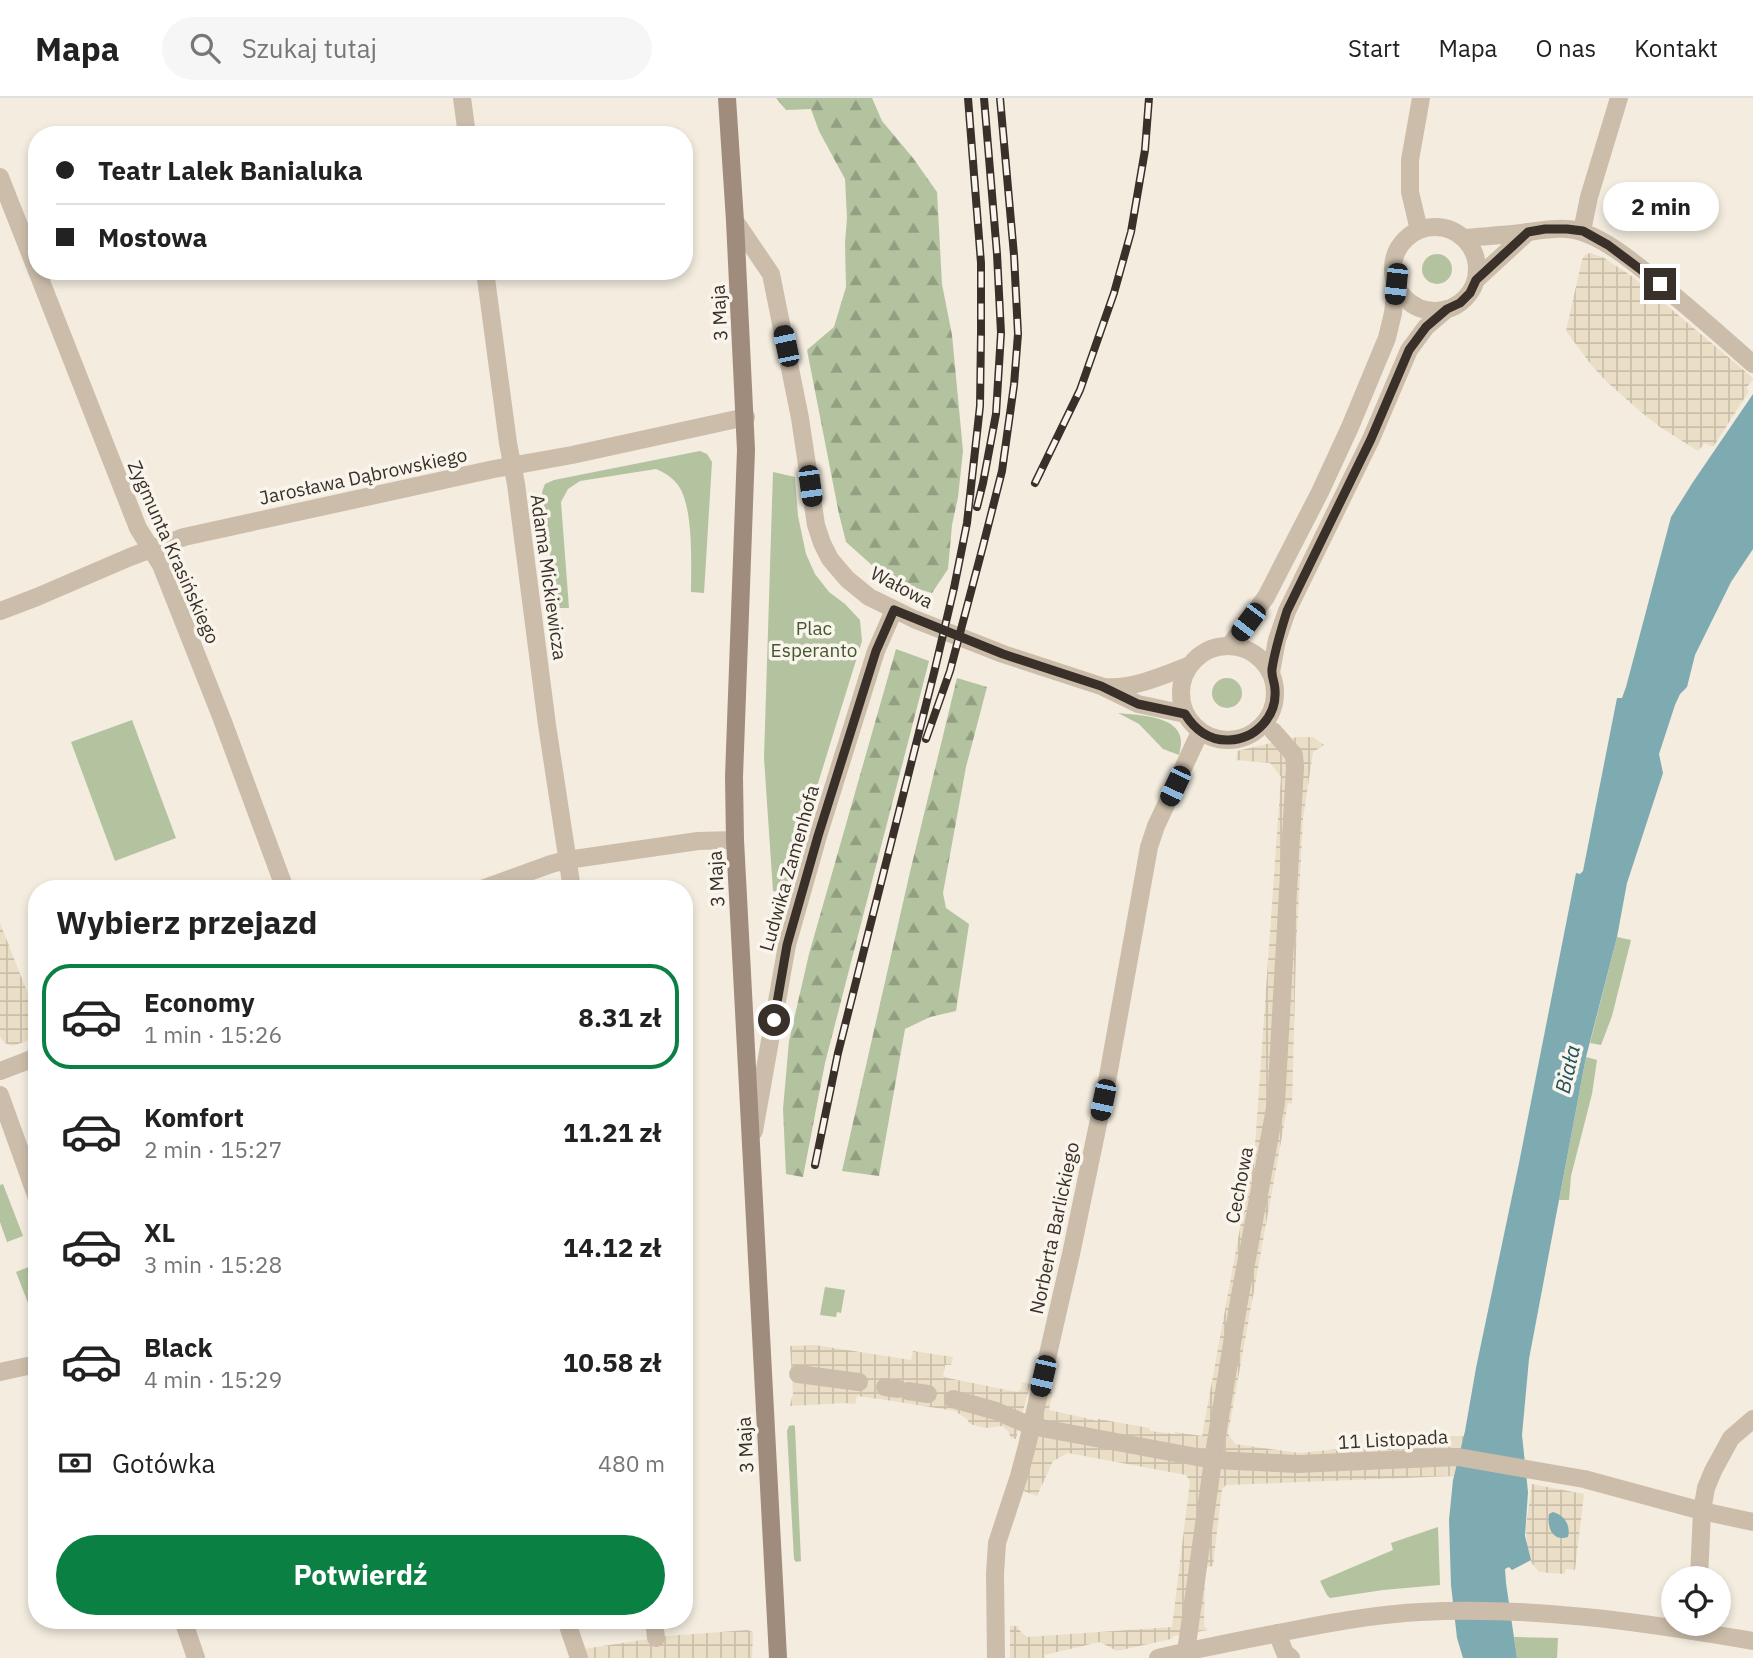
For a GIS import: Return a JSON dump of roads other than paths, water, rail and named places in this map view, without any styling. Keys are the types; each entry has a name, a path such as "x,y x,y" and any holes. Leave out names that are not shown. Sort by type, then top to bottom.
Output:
{"main road":[{"name":"3 Maja","path":"727,98 746,417 734,778 735,840 778,1658"}],"street":[{"path":"462,98 466,126"},
{"path":"1419,230 1410,192 1410,160 1421,98"},
{"path":"1583,231 1588,197 1619,98"},
{"name":"Zygmunta Krasińskiego","path":"0,177 28,248"},
{"name":"Wałowa","path":"735,221 771,275 800,418 816,526 830,559 847,579 869,597 894,610 1003,654 1101,686 1138,704 1185,714"},
{"path":"1431,227 1443,227 1465,238 1472,247 1478,269 1470,293 1460,303 1447,309 1422,309 1411,303 1396,284 1393,271 1399,246 1419,230 1431,227"},
{"path":"1465,238 1545,229 1583,231 1641,268 1753,364"},
{"path":"1476,280 1528,232"},
{"name":"Zygmunta Krasińskiego","path":"41,280 138,528 161,565 282,880"},
{"name":"Adama Mickiewicza","path":"486,280 571,880"},
{"path":"1230,645 1266,597 1350,427 1387,338 1396,284"},
{"path":"1271,672 1287,611 1371,439 1409,350 1426,327 1447,309"},
{"name":"Jarosława Dąbrowskiego","path":"0,611 184,537 746,417"},
{"name":"Ludwika Zamenhofa","path":"752,1144 787,945 876,651 894,610"},
{"path":"1230,645 1247,649 1261,659 1271,672 1276,688 1268,720 1243,738 1228,741 1200,732 1185,714 1180,698 1181,682 1188,666 1199,654 1214,647 1230,645"},
{"name":"Wałowa","path":"1101,686 1116,687 1153,679 1188,666"},
{"name":"Cechowa","path":"1186,1652 1213,1460 1276,1102 1295,767 1294,755 1273,731"},
{"name":"Norberta Barlickiego","path":"996,1658 995,1574 998,1543 1019,1476 1071,1254 1108,1076 1149,847 1156,826 1200,732"},
{"path":"506,880 551,863 568,860 698,841 735,840"},
{"path":"0,1071 28,1060"},
{"path":"0,1095 28,1173"},
{"path":"0,1372 28,1366"},
{"name":"11 Listopada","path":"798,1374 941,1396 996,1411 1031,1426 1213,1460 1298,1464 1458,1457 1584,1479 1753,1522"},
{"path":"1700,1566 1706,1488 1731,1438 1753,1419"},
{"path":"1158,1658 1277,1633 1384,1615 1516,1611 1661,1625"},
{"path":"186,1629 196,1658"},
{"path":"569,1629 579,1658"},
{"path":"1277,1633 1285,1653 1291,1658"},
{"path":"1731,1636 1753,1641"}],"water":[{"name":"Biała","path":"1753,394 1753,549 1731,582 1695,655 1687,687 1675,705 1659,754 1663,773 1627,883 1617,937 1586,1057 1529,1359 1522,1435 1528,1492 1525,1536 1531,1560 1512,1570 1509,1567 1505,1569 1517,1658 1463,1658 1457,1638 1451,1585 1449,1520 1453,1480 1576,873 1583,871 1617,698 1622,698 1626,687 1671,517"},
{"path":"1553,1512 1566,1521 1568,1537 1558,1537 1552,1532 1549,1514"}],"railway":[{"path":"815,1165 838,1053 934,673 967,523 980,406 981,334 981,263 968,98"},
{"path":"977,507 996,414 1001,333 984,98"},
{"path":"926,739 950,671 1002,471 1014,385 1018,334 1000,98"},
{"path":"1035,483 1080,390 1114,293 1131,232 1145,150 1149,98"}],"park label":[{"name":"Plac Esperanto","path":"814,639"}]}
